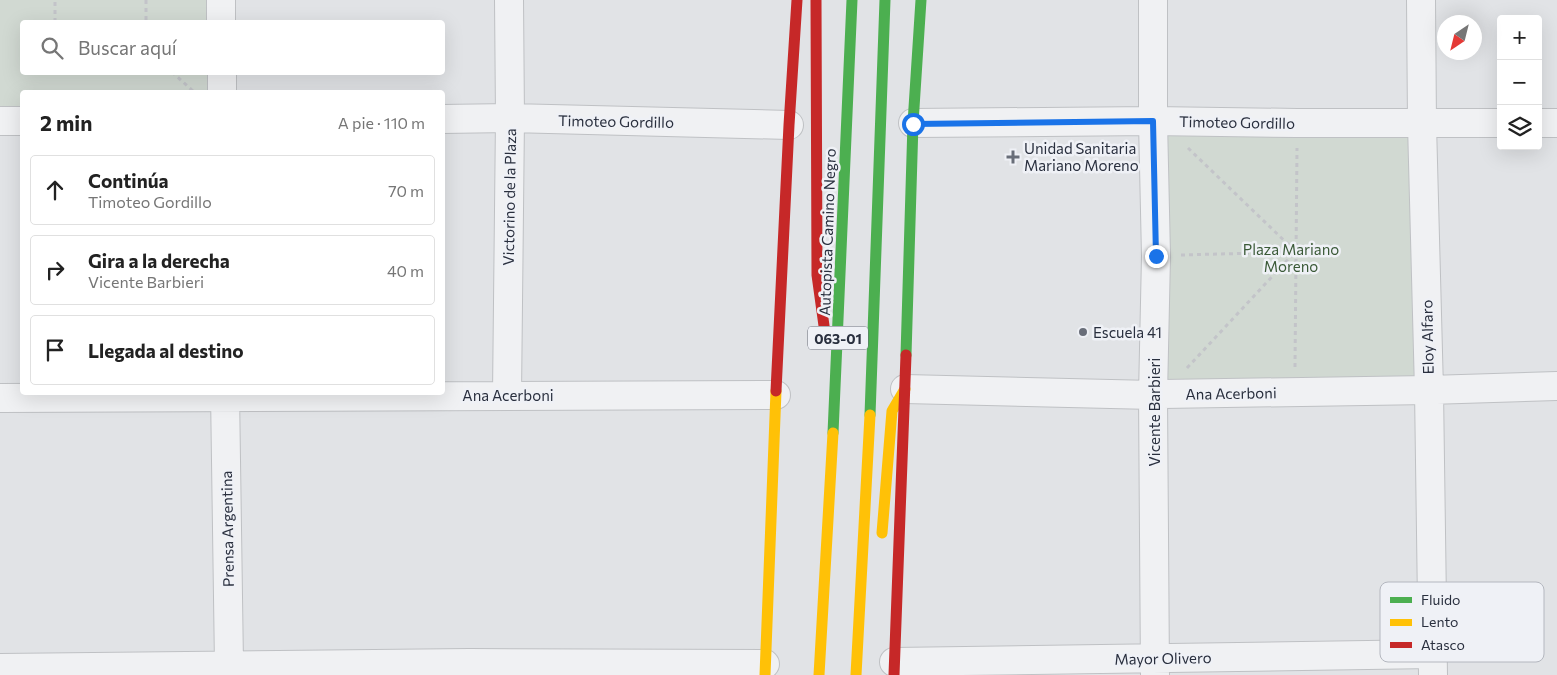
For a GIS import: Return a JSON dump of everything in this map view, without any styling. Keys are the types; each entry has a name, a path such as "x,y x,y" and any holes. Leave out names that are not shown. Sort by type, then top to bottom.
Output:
{"main road":[{"path":"765,669 776,395 797,0"},
{"path":"816,0 817,275 835,401"},
{"name":"Autopista Camino Negro","path":"819,675 835,401 852,0"},
{"name":"063-01","path":"856,675 872,374 885,0"},
{"path":"894,668 913,124 921,0"},
{"path":"881,547 892,411 905,389"},
{"path":"858,647 872,593"}],"street":[{"path":"221,0 221,20"},
{"name":"Victorino de la Plaza","path":"507,395 510,118 509,0"},
{"name":"Vicente Barbieri","path":"1153,0 1166,121 1156,256 1158,395 1155,666"},
{"name":"Eloy Alfaro","path":"1421,0 1431,582"},
{"path":"222,75 222,90"},
{"name":"Timoteo Gordillo","path":"445,119 510,118 789,126"},
{"path":"0,121 20,121"},
{"name":"Timoteo Gordillo","path":"913,124 1166,121 1497,123"},
{"path":"1542,123 1557,122"},
{"name":"Ana Acerboni","path":"905,389 1158,395 1557,386"},
{"name":"Ana Acerboni","path":"0,398 226,395 776,395"},
{"name":"Prensa Argentina","path":"226,395 229,665"},
{"path":"0,668 461,663 765,669"},
{"name":"Mayor Olivero","path":"894,668 1432,664"}],"path":[{"path":"55,0 55,20"},
{"path":"146,0 146,20"},
{"path":"175,75 192,90"},
{"path":"1166,121 1179,139 1296,252"},
{"path":"1295,392 1297,123"},
{"path":"1156,256 1296,252"},
{"path":"1158,395 1296,252"}],"green space":[{"path":"0,0 221,0 221,20 20,20 20,75 222,75 222,90 20,90 20,121 0,121"},
{"name":"Plaza Mariano Moreno","path":"1153,121 1422,124 1429,390 1163,394"}],"traffic: fast":[{"path":"833,433 852,0"},
{"path":"870,415 885,0"},
{"path":"906,355 913,123 921,0"}],"traffic: slow":[{"path":"882,533 892,411 905,389"},
{"path":"765,675 776,391"},
{"path":"856,675 870,415"},
{"path":"819,675 833,433"}],"traffic: jam":[{"path":"776,391 797,0"},
{"path":"816,0 817,275 825,333"},
{"path":"894,675 906,355"}],"place":[{"name":"Unidad Sanitaria Mariano Moreno","path":"1013,157"},
{"name":"Escuela 41","path":"1083,332"}],"route":[{"path":"913,124 1153,121 1156,256"}]}
